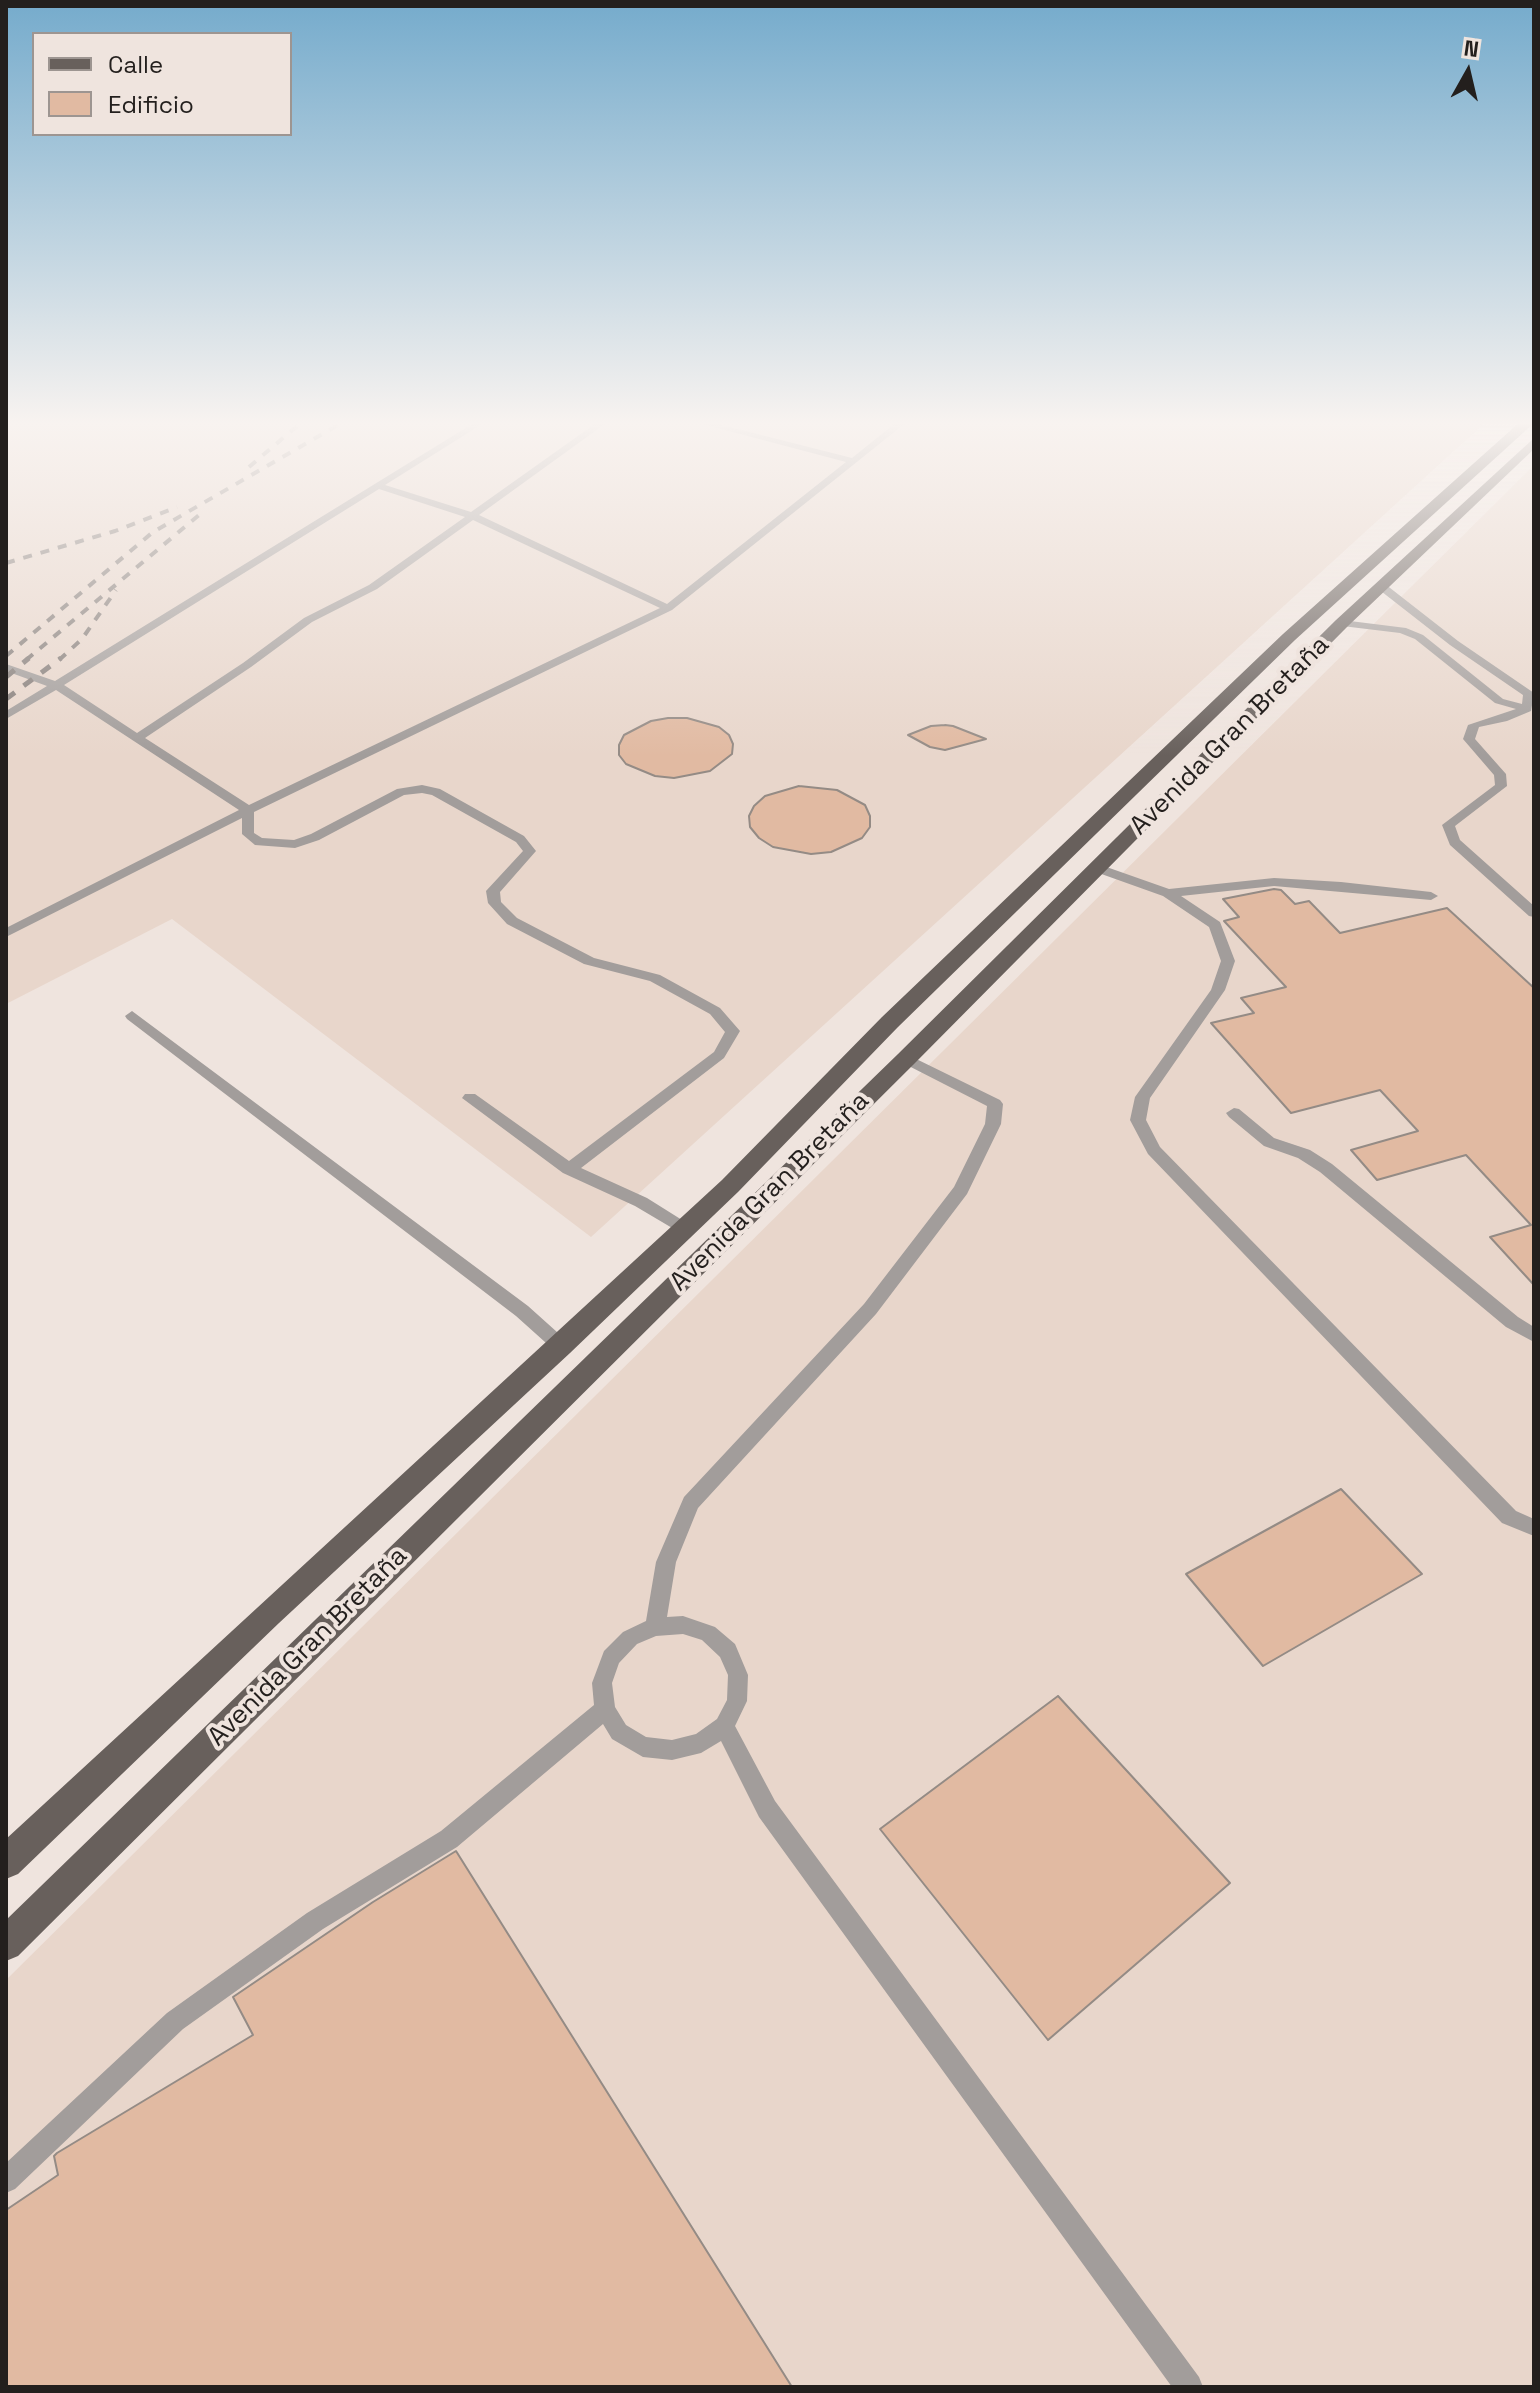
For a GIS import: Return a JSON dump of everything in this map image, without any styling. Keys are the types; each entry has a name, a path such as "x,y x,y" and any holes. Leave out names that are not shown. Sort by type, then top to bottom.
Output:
{"main road":[{"name":"Avenida Gran Bretaña","path":"6,1862 268,1614 684,1229 890,1022 1227,696 1402,533"},
{"name":"Avenida Gran Bretaña","path":"6,1944 906,1059 1342,623 1438,533"}],"lane":[{"path":"6,716 302,533"},
{"path":"139,737 308,620 373,587 450,533"},
{"path":"508,533 668,608"},
{"path":"6,933 248,810 668,608 762,533"},
{"path":"1381,586 1454,643 1529,694 1527,709"},
{"path":"1342,623 1402,630 1419,637 1499,701 1527,709"},
{"path":"1437,650 1454,643"},
{"path":"6,667 56,685 248,810"},
{"path":"1527,709 1503,719 1474,725 1469,739 1500,774 1501,786 1448,825 1454,842 1534,913"},
{"path":"248,810 248,834 259,842 295,844 315,837 401,792 422,789 436,792 520,839 530,851 493,891 495,903 512,921 589,961 655,978 715,1011 733,1031 719,1055 569,1169"},
{"path":"1098,868 1168,893 1215,925 1228,961 1218,990 1143,1097 1138,1120 1154,1150 1509,1517 1534,1528"},
{"path":"1168,893 1274,882 1431,896"},
{"path":"132,1016 522,1311 561,1346"},
{"path":"655,1627 666,1562 691,1503 870,1309 961,1190 993,1124 995,1104 906,1059"},
{"path":"470,1098 569,1169 641,1202 684,1229"},
{"path":"1234,1113 1269,1142 1304,1154 1326,1168 1512,1322 1534,1335"},
{"path":"683,1625 708,1633 728,1651 738,1675 737,1701 724,1726 701,1743 672,1750 643,1747 619,1732 605,1709 602,1683 611,1658 630,1638 655,1627 683,1625"},
{"path":"6,2180 175,2021 315,1921 449,1839 605,1709"},
{"path":"724,1726 767,1809 1189,2387"}],"shaded area":[{"path":"6,533 1364,533 591,1237 172,919 6,1004"},
{"path":"1466,533 1534,533 1534,2387 6,2387 6,1980"}],"building":[{"path":"687,718 719,727 729,735 733,744 732,754 710,771 674,778 655,776 626,764 619,755 619,745 624,735 651,721"},
{"path":"945,725 986,739 945,750 930,747 908,735 931,726"},
{"path":"799,786 837,790 865,805 870,816 870,827 862,838 831,852 811,854 773,847 750,827 749,816 765,796"},
{"path":"1281,890 1295,904 1309,901 1340,933 1447,908 1534,988 1534,1285 1490,1237 1531,1225 1466,1155 1377,1180 1351,1150 1418,1131 1380,1090 1291,1113 1211,1023 1254,1013 1241,998 1286,987 1224,921 1239,917 1223,899"},
{"path":"1341,1489 1422,1574 1263,1666 1186,1574"},
{"path":"1058,1696 1230,1883 1048,2040 880,1829"},
{"path":"456,1851 792,2387 6,2387 6,2210 58,2175 54,2156 57,2153 253,2035 233,1997 373,1902"}],"railway":[{"path":"6,563 109,533"},
{"path":"6,656 152,533"},
{"path":"26,660 178,533"},
{"path":"59,660 82,639 116,590"},
{"path":"6,677 29,658"},
{"path":"6,699 61,658"}]}
